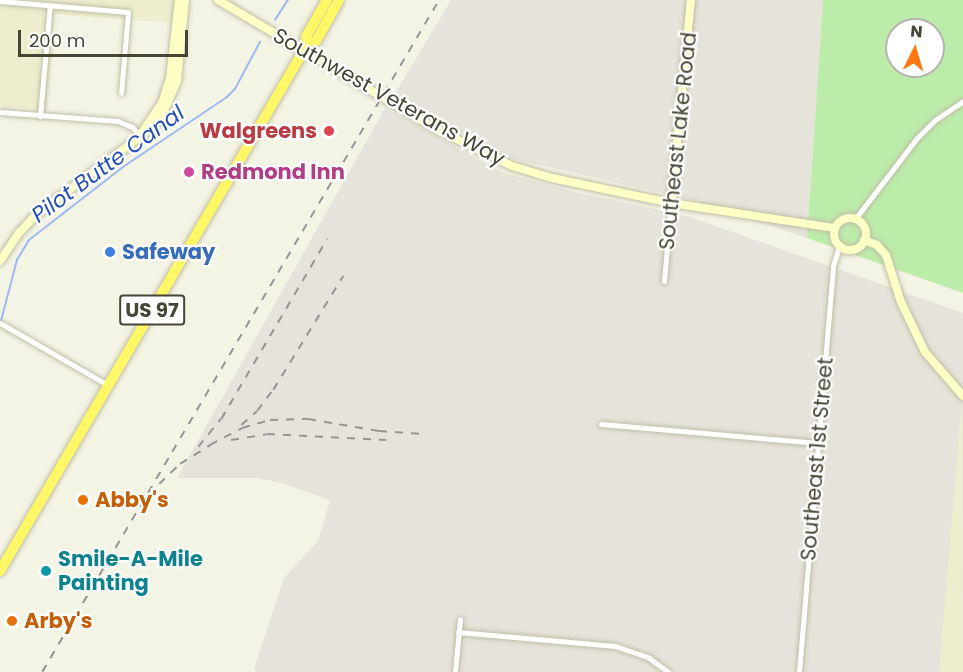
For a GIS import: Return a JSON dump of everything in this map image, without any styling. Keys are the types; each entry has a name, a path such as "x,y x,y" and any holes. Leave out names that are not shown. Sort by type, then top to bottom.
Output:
{"highway":[{"name":"US 97","path":"304,50 307,35 327,0"},
{"name":"US 97","path":"0,571 304,50 315,40 339,0"}],"main road":[{"path":"140,135 162,103 170,79 179,0"},
{"path":"0,261 36,214 162,116 173,93 185,0"},
{"name":"Southwest Veterans Way","path":"218,0 438,130 512,166 552,178 671,203 835,228"},
{"name":"Southeast Lake Road","path":"671,203 692,0"},
{"path":"846,218 855,219 863,225 864,240 854,249 839,246 834,238 835,228 846,218"},
{"path":"864,240 877,245 886,255 900,302 925,352 963,396"}],"street":[{"path":"0,2 128,12 121,93"},
{"path":"40,116 50,5"},
{"path":"855,219 917,138 935,120 963,101"},
{"path":"0,112 118,121 132,127 140,135"},
{"name":"Southeast Lake Road","path":"664,282 671,203"},
{"name":"Southeast 1st Street","path":"799,672 834,260 839,246"},
{"path":"0,323 108,385"},
{"path":"601,424 818,443"},
{"path":"455,672 460,619"},
{"path":"458,632 615,646 649,658 668,672"}],"shaded area":[{"path":"0,0 175,0 171,23 54,14 47,109 0,106"},
{"path":"451,0 823,0 807,238 694,200 508,158 394,95"},
{"path":"385,108 503,173 575,192 687,216 963,313 963,672 256,672 254,669 284,578 318,541 330,500 282,483 257,478 177,478"},
{"path":"962,401 963,672 939,672"}],"green space":[{"path":"823,0 963,0 963,293 807,238"}],"waterway":[{"name":"Pilot Butte Canal","path":"275,20 288,0"},
{"name":"Pilot Butte Canal","path":"1,321 17,260 29,240 123,167 227,97 235,89 260,42"}],"railway":[{"path":"42,672 439,0"},
{"path":"198,447 221,419 327,239"},
{"path":"241,425 257,411 273,390 343,276"},
{"path":"159,484 180,464 210,445 242,428 270,420 308,419 379,431 423,434"},
{"path":"231,440 267,434 386,440"}],"place":[{"name":"Walgreens","path":"329,131"},
{"name":"Redmond Inn","path":"189,172"},
{"name":"Safeway","path":"110,252"},
{"name":"Abby's","path":"83,500"},
{"name":"Smile-A-Mile Painting","path":"46,571"},
{"name":"Arby's","path":"12,621"}]}
